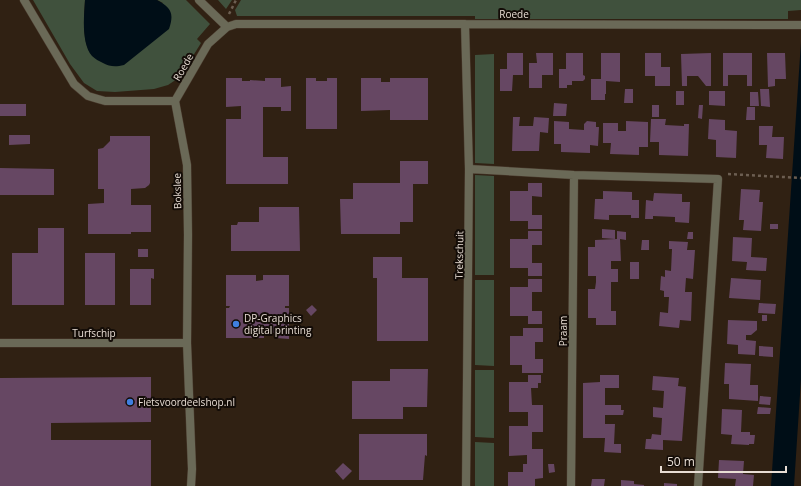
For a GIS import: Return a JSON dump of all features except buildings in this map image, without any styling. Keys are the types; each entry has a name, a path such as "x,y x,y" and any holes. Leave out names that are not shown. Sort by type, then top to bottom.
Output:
{"street":[{"path":"24,0 74,84 85,93 106,101 175,101"},
{"path":"199,0 227,27"},
{"name":"Roede","path":"175,101 208,44 227,27 236,24 800,25"},
{"name":"Trekschuit","path":"465,24 469,169 466,486"},
{"name":"Bokslee","path":"175,101 187,165 187,343 192,469 191,486"},
{"path":"469,169 574,175 718,179 698,486"},
{"name":"Praam","path":"571,486 574,175"},
{"name":"Turfschip","path":"0,343 187,343"}],"path":[{"path":"718,179 725,173 801,178"}],"green space":[{"path":"33,0 85,0 84,32 89,51 163,3 157,0 186,0 210,24 197,39 201,43 183,72 177,79 168,85 154,89 115,92 97,91 84,83 70,64"},
{"path":"218,0 232,0 226,9"},
{"path":"241,0 801,0 801,10 788,11 788,19 475,19 475,16 237,16 235,10"},
{"path":"494,54 494,164 475,163 475,55"},
{"path":"475,175 494,176 494,275 475,275"},
{"path":"475,280 494,280 494,366 475,365"},
{"path":"475,370 494,370 494,438 475,437"},
{"path":"475,442 494,443 494,486 475,486"}],"shaded area":[{"path":"85,0 157,0 169,9 171,19 169,29 124,65 108,65 97,60 88,51 84,29"},
{"path":"801,42 801,379 794,486 771,486"}],"place":[{"name":"DP-Graphics digital printing","path":"236,324"},
{"name":"Fietsvoordeelshop.nl","path":"130,402"}]}
